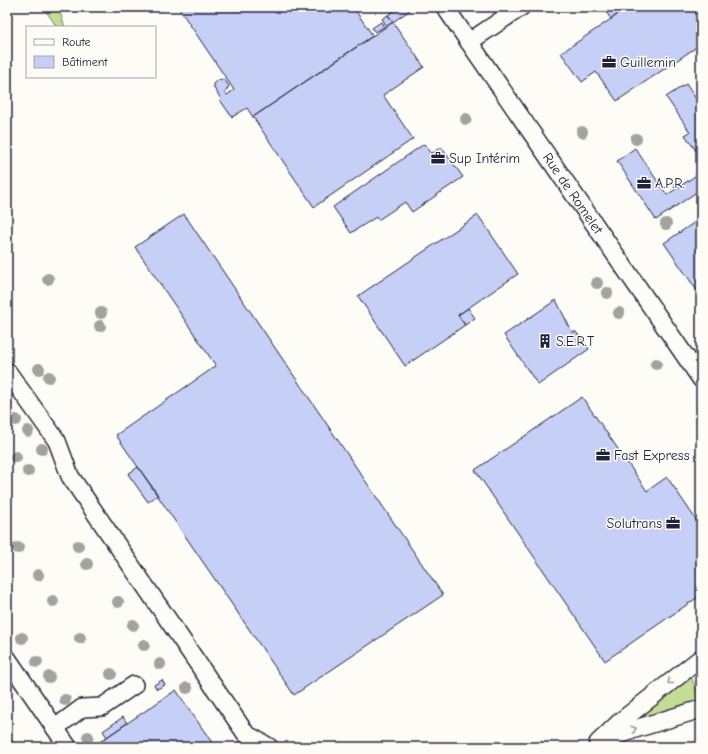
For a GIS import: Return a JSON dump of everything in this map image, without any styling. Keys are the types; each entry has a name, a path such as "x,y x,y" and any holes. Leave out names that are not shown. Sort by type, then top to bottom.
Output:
{"street":[{"name":"Rue de Romelet","path":"445,7 701,379"},
{"path":"469,42 521,7"},
{"path":"7,371 57,441 70,476 241,727 246,734 269,747"},
{"path":"7,658 68,747"},
{"path":"595,745 621,721 701,658"},
{"path":"701,666 701,674"},
{"path":"55,728 82,708 102,707 134,685"},
{"path":"595,745 635,729 701,709"}],"green space":[{"path":"43,7 58,7 65,26 56,26"},
{"path":"691,676 698,694 701,697 701,703 638,721 637,718"}],"building":[{"path":"178,7 353,7 373,36 253,117 247,108 232,117 220,100 221,99 214,88 214,84 218,80 224,79 229,86 225,93 227,95 234,90"},
{"path":"399,7 408,7 410,10 393,22 388,15"},
{"path":"611,7 617,15 611,19 604,9"},
{"path":"611,7 701,7 701,44 617,101 596,72 582,82 561,53 617,15"},
{"path":"388,15 393,22 387,26 382,19"},
{"path":"381,22 384,27 375,32 372,28"},
{"path":"393,22 424,67 383,95 413,139 314,207 253,117"},
{"path":"686,84 701,106 701,158 685,135 690,132 666,97"},
{"path":"424,144 431,154 441,147 463,177 412,212 405,202 378,220 376,217 351,233 333,207"},
{"path":"635,148 667,195 701,172 701,189 656,220 617,161"},
{"path":"680,181 682,184 676,189 673,185"},
{"path":"184,214 443,595 294,695 116,435 216,366 135,247"},
{"path":"478,215 518,274 458,315 465,325 405,366 358,296"},
{"path":"701,218 701,290 698,292 664,243"},
{"name":"S.E.R.T","path":"556,300 572,332 576,332 589,349 538,385 504,335"},
{"path":"468,308 475,318 465,325 458,315"},
{"path":"582,397 647,491 667,477 701,527 701,595 605,661 475,470"},
{"path":"138,467 158,495 148,502 128,474"},
{"path":"162,680 165,685 157,689 154,685"},
{"path":"176,690 215,747 101,747 98,743"},
{"path":"123,717 127,723 107,737 103,731"},
{"path":"7,734 16,747 7,747"},
{"path":"526,741 530,747 517,747"}],"place":[{"name":"Guillemin","path":"609,62"},
{"name":"Sup Intérim","path":"438,158"},
{"name":"A.P.R.","path":"644,183"},
{"name":"S.E.R.T","path":"545,341"},
{"name":"Fast Express","path":"603,455"},
{"name":"Solutrans","path":"673,523"}]}
